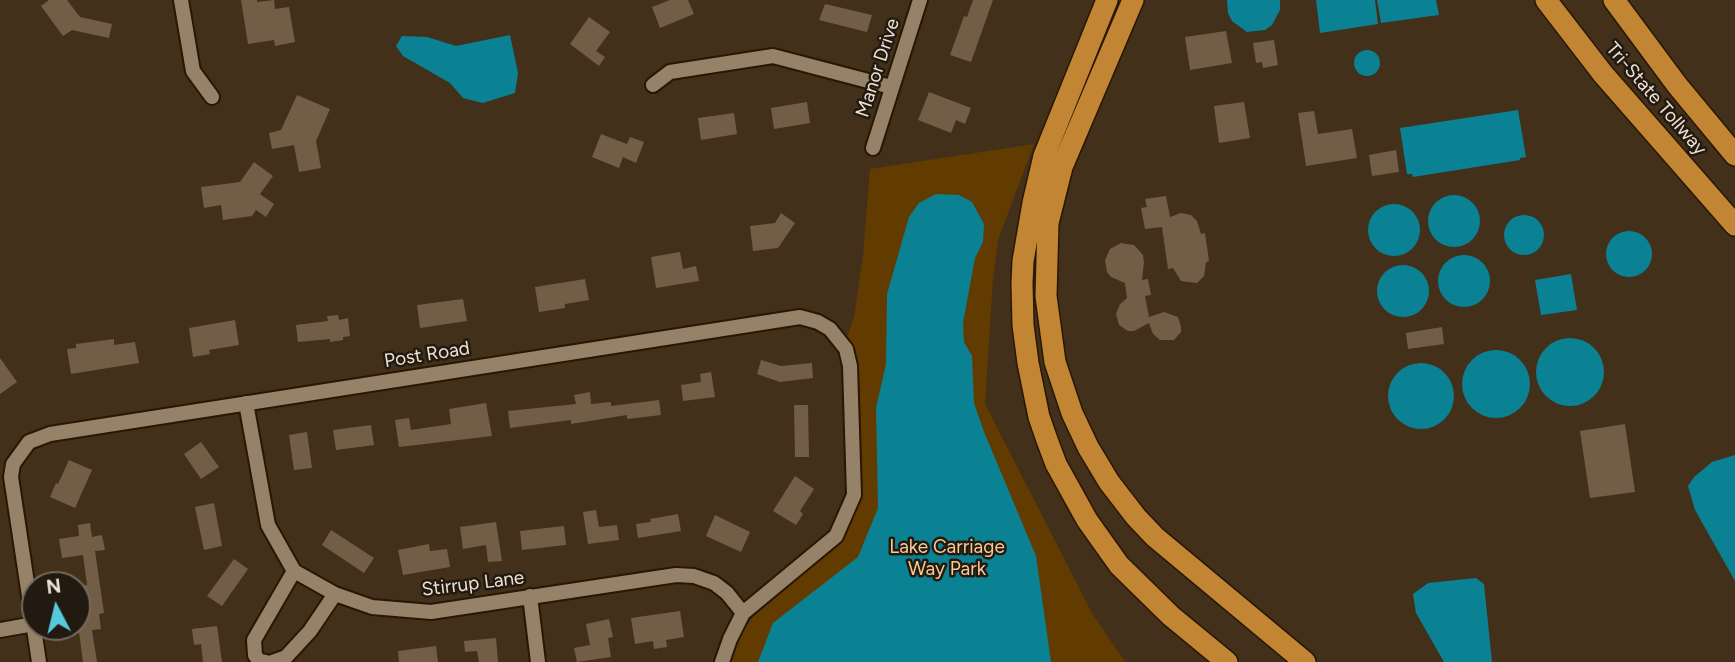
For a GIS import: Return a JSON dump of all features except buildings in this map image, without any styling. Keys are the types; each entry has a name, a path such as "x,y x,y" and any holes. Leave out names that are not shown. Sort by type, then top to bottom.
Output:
{"highway":[{"path":"1107,0 1044,156 1033,203 1023,272 1023,325 1028,363 1039,417 1056,464 1087,520 1128,573 1171,617 1227,662"},
{"path":"1133,0 1062,167 1048,223 1045,296 1055,362 1072,413 1088,447 1109,482 1136,517 1155,537 1305,662"},
{"name":"Tri-State Tollway","path":"1546,0 1603,74 1735,225"},
{"name":"Tri-State Tollway","path":"1614,0 1677,85 1735,155"},
{"path":"1633,0 1677,85"}],"street":[{"path":"181,0 193,71 212,97"},
{"name":"Manor Drive","path":"873,148 920,0"},
{"path":"653,85 670,72 774,56 891,87"},
{"name":"Post Road","path":"25,571 10,477 13,464 29,442 50,434 800,317 830,329 846,349 850,366 854,495 836,536 743,613"},
{"path":"246,403 268,526 294,571 254,640 255,655 260,661 266,662"},
{"name":"Stirrup Lane","path":"294,571 335,594 372,607 431,612 685,575 715,583 743,613"},
{"path":"272,662 286,657 310,631 335,594"},
{"path":"530,596 538,662"},
{"path":"722,662 743,613"},
{"path":"0,630 21,626"},
{"path":"36,641 39,662"}],"green space":[{"name":"Lake Carriage Way Park","path":"1034,144 998,240 985,404 1092,613 1125,662 730,662 740,635 754,616 830,551 839,540 859,499 862,475 859,381 856,355 847,337 854,317 863,255 870,169"}],"water":[{"path":"1227,0 1280,0 1280,10 1272,25 1265,30 1247,32 1232,21"},
{"path":"1316,0 1375,0 1378,24 1320,33"},
{"path":"1377,0 1436,0 1439,15 1381,23"},
{"path":"510,35 518,73 515,93 483,103 463,98 450,83 403,56 396,46 402,36 427,37 456,46"},
{"path":"1367,50 1376,54 1380,63 1376,72 1367,76 1358,72 1354,63 1358,54"},
{"path":"1518,110 1526,157 1413,177 1412,174 1407,174 1400,128"},
{"name":"Lake Carriage Way Park","path":"936,194 959,195 972,202 984,224 983,242 975,258 963,323 964,342 972,356 974,403 1036,556 1051,662 758,662 773,623 858,557 878,508 876,408 886,364 887,294 909,217 919,203"},
{"path":"1454,195 1473,202 1480,221 1473,240 1454,247 1435,240 1428,221 1435,202"},
{"path":"1394,204 1413,211 1420,230 1413,249 1394,256 1375,249 1368,230 1375,211"},
{"path":"1524,215 1532,216 1538,221 1543,227 1543,243 1538,249 1532,254 1524,255 1516,254 1510,249 1505,243 1504,235 1505,227 1510,221 1516,216"},
{"path":"1629,231 1645,238 1652,254 1645,270 1629,277 1613,270 1606,254 1613,238"},
{"path":"1464,255 1483,262 1490,281 1483,300 1464,307 1445,300 1438,281 1445,262"},
{"path":"1403,265 1422,272 1429,291 1422,310 1403,317 1384,310 1377,291 1384,272"},
{"path":"1571,274 1577,310 1541,315 1535,280"},
{"path":"1563,338 1577,338 1589,343 1599,353 1604,372 1599,391 1589,401 1577,406 1563,406 1551,401 1541,391 1536,379 1536,365 1541,353 1551,343"},
{"path":"1489,350 1503,350 1515,355 1525,365 1530,384 1525,403 1515,413 1503,418 1489,418 1477,413 1467,403 1462,391 1462,377 1467,365 1477,355"},
{"path":"1414,363 1428,363 1440,368 1449,377 1454,396 1452,409 1445,420 1428,429 1414,429 1402,424 1393,415 1388,403 1388,389 1393,377 1402,368"},
{"path":"1735,455 1735,581 1695,510 1688,486 1694,477 1712,462"},
{"path":"1476,578 1484,584 1492,662 1444,662 1416,613 1413,594 1428,583"}]}
